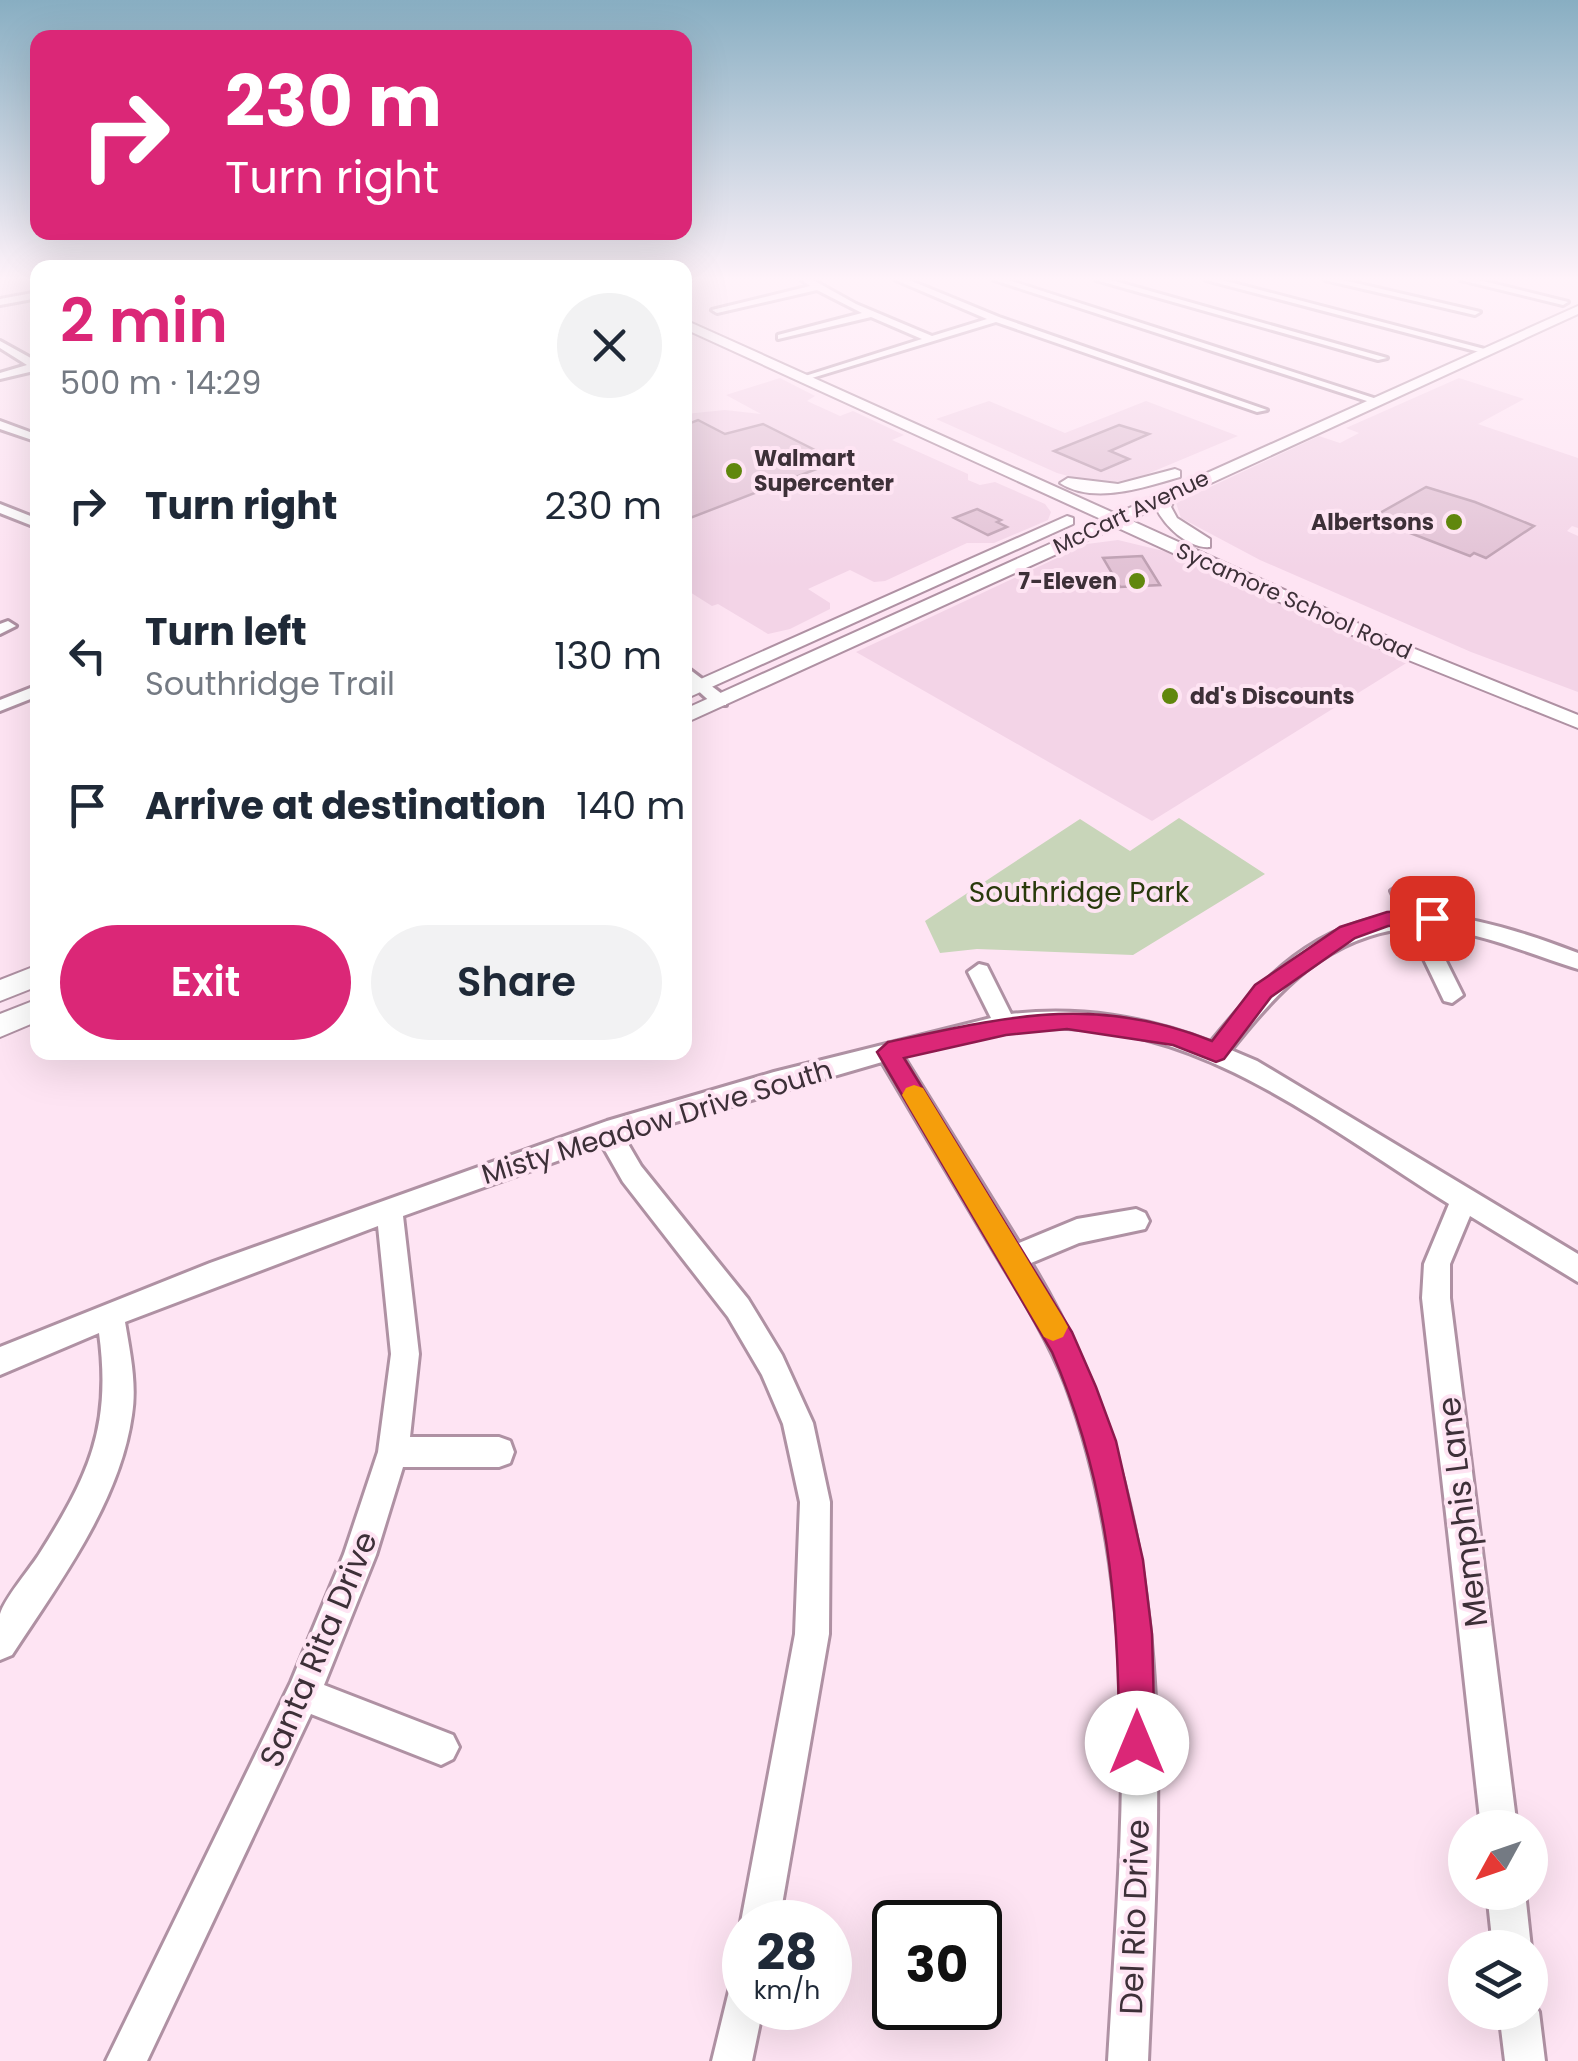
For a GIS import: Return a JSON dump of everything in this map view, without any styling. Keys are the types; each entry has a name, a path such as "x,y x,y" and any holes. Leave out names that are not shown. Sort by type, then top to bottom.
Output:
{"main road":[{"name":"Sycamore School Road","path":"800,376 1028,479 1107,510"},
{"name":"Sycamore School Road","path":"828,376 1068,483 1155,538 1578,704"},
{"path":"1306,416 1395,376"},
{"name":"McCart Avenue","path":"694,689 1060,524 1107,510 1133,511 1431,376"},
{"path":"921,432 938,425"},
{"name":"McCart Avenue","path":"692,714 1055,547 1107,510 1175,474 1285,425"},
{"path":"1239,446 1259,454"},
{"path":"1068,483 1118,489 1175,474"},
{"path":"1028,479 1058,502 1063,514 1060,524"},
{"path":"1168,494 1163,507 1170,521 1204,544"},
{"name":"Sycamore School Road","path":"1133,511 1458,675 1578,722"},
{"path":"1055,547 1109,534 1155,538"},
{"path":"900,619 896,610 916,598 920,587"},
{"path":"861,637 863,628 885,614 886,610 879,606"},
{"path":"0,991 30,978"},
{"path":"0,1026 30,1013"}],"street":[{"path":"806,379 816,376"},
{"path":"1163,376 1262,410"},
{"path":"1298,376 1377,401"},
{"path":"0,426 30,436"},
{"path":"0,508 30,521"},
{"path":"694,689 720,701"},
{"path":"0,706 30,693"},
{"path":"1401,891 1452,995"},
{"path":"1216,1052 1256,998 1292,968 1347,933 1387,919 1414,918 1492,928 1578,961"},
{"path":"980,972 1006,1026"},
{"name":"Misty Meadow Drive South","path":"0,1361 110,1314 607,1131 758,1084 1036,1020 1100,1022 1175,1036 1216,1052 1249,1068 1578,1269"},
{"name":"Del Rio Drive","path":"888,1052 1062,1342 1101,1441 1127,1560 1136,1634 1138,1853 1128,2061"},
{"path":"607,1131 632,1174 738,1308 772,1365 798,1423 816,1502 812,1634 764,1900"},
{"name":"Memphis Lane","path":"1463,1201 1437,1264 1436,1298 1497,1810"},
{"name":"Santa Rita Drive","path":"126,2061 303,1694 360,1555 393,1452 405,1354 389,1210"},
{"path":"1013,1258 1077,1232 1136,1221"},
{"path":"0,1643 66,1542 110,1446 117,1416 119,1376 110,1314"},
{"path":"393,1452 498,1452"},
{"path":"303,1694 441,1747"},
{"path":"732,2061 738,2030"},
{"path":"1522,2030 1526,2061"}],"shaded area":[{"path":"780,378 815,396 807,401 840,416 853,411 904,435 892,440 968,474 968,480 980,485 995,482 1045,504 1051,512 1048,520 994,543 967,543 885,581 874,582 850,570 808,589 830,603 830,609 790,629 768,634 692,593 692,413 725,410 761,414 726,395"},
{"path":"1459,378 1524,399 1478,424 1578,458 1578,528 1572,526 1567,531 1578,536 1578,692 1471,652 1260,560 1181,518 1176,503 1319,436 1340,443 1359,433 1346,428"},
{"path":"989,401 1065,433 1146,401 1238,436 1140,477 1100,485 1057,473 936,419"},
{"path":"1118,540 1176,554 1408,662 1152,821 856,652 1087,544"}],"green space":[{"name":"Southridge Park","path":"1179,818 1265,874 1133,955 977,949 940,953 925,921 1080,819 1130,851"}],"building":[{"name":"Walmart Supercenter","path":"698,420 725,434 763,424 837,461 692,517 692,422"},
{"path":"1119,425 1149,434 1110,451 1129,459 1101,471 1054,451"},
{"name":"Albertsons","path":"1426,487 1534,526 1486,558 1474,553 1470,556 1371,518"},
{"path":"977,509 1007,527 988,535 954,518"},
{"path":"1142,556 1160,585 1120,587 1103,558"}],"slow traffic":[{"path":"914,1095 1053,1327"}],"place":[{"name":"Walmart Supercenter","path":"734,471"},
{"name":"Albertsons","path":"1454,522"},
{"name":"7-Eleven","path":"1137,581"},
{"name":"dd's Discounts","path":"1170,696"}],"route":[{"path":"1137,1743 1136,1634 1127,1560 1101,1441 1082,1387 1062,1342 888,1052 1036,1020 1100,1022 1138,1028 1175,1036 1216,1052 1263,991 1347,933 1387,919 1432,918"}]}
